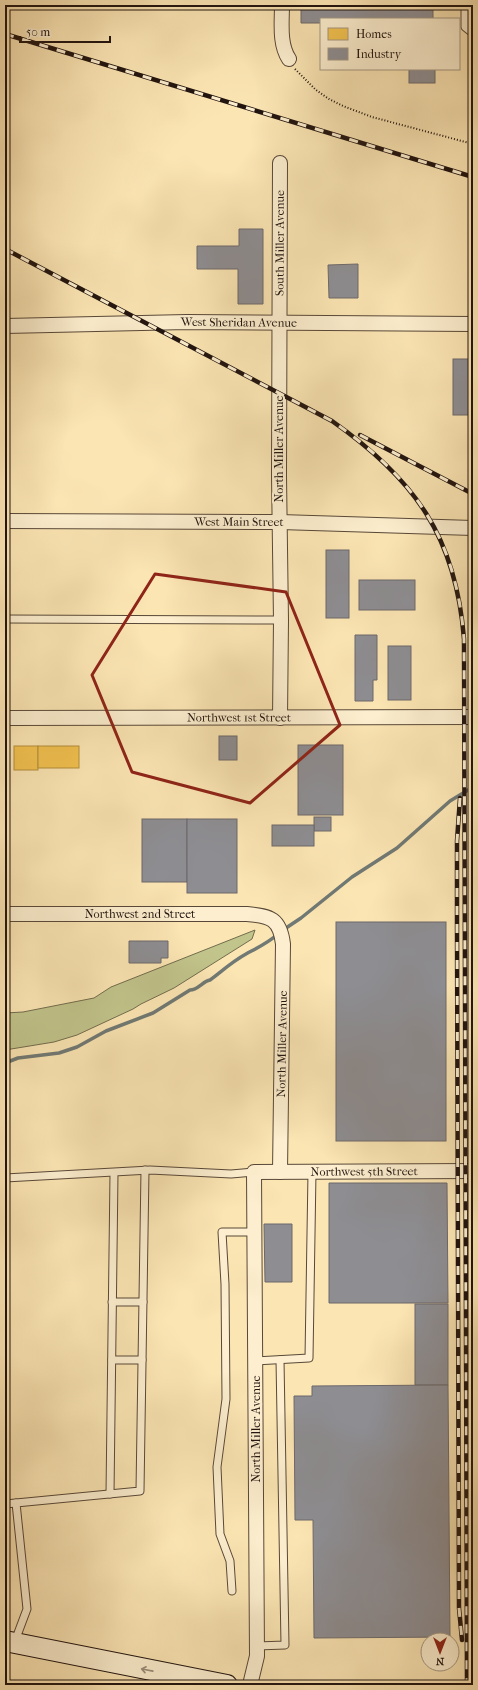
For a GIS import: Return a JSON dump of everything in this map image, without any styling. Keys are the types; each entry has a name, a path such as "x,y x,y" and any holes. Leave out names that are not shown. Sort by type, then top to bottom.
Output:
{"main road":[{"path":"10,1642 227,1685"}],"street":[{"path":"282,5 284,48 289,59"},
{"name":"South Miller Avenue","path":"279,323 280,163"},
{"name":"West Sheridan Avenue","path":"5,326 188,322 473,324"},
{"name":"North Miller Avenue","path":"279,323 281,620 280,718"},
{"name":"West Main Street","path":"5,521 280,522 473,528"},
{"name":"Northwest 1st Street","path":"5,718 473,716"},
{"name":"Northwest 2nd Street","path":"5,914 247,914 268,917 276,923"},
{"name":"North Miller Avenue","path":"276,923 284,944 280,1172"},
{"name":"Northwest 5th Street","path":"254,1172 473,1171"},
{"name":"North Miller Avenue","path":"250,1685 256,1661 257,1646 254,1172"}],"lane":[{"path":"464,5 465,27 470,31 473,31"},
{"path":"5,619 281,620"},
{"path":"5,1178 114,1173 145,1170 231,1174 254,1172"},
{"path":"5,1504 140,1491 145,1170"},
{"path":"256,1361 308,1358 312,1172"},
{"path":"110,1494 114,1173"},
{"path":"232,1591 230,1561 220,1534 217,1467 226,1399 225,1284 222,1232 255,1232"},
{"path":"112,1302 143,1302"},
{"path":"112,1360 142,1360"},
{"path":"257,1646 285,1645 280,1360"},
{"path":"10,1642 27,1609 16,1503"}],"path":[{"path":"289,59 299,74 308,83 329,99 372,116 473,144"}],"highlighted area":[{"path":"155,574 286,592 340,725 250,803 132,772 92,675"}],"green space":[{"path":"255,930 252,939 174,988 133,1009 77,1035 54,1042 5,1050 5,1013 23,1012 94,998 111,987"}],"building: Homes":[{"path":"14,746 38,746 38,770 14,770"},
{"path":"38,746 79,746 79,768 38,768"}],"building: Industry":[{"path":"301,5 433,5 433,18 320,18 320,23 301,23"},
{"path":"409,70 435,70 435,83 409,83"},
{"path":"239,229 263,229 263,304 238,304 238,269 197,269 197,246 239,246"},
{"path":"358,264 358,298 329,298 328,265"},
{"path":"453,359 473,359 473,415 453,415"},
{"path":"326,550 349,550 349,618 326,618"},
{"path":"359,580 415,580 415,610 359,610"},
{"path":"355,635 377,635 377,680 373,680 373,701 355,701"},
{"path":"388,646 411,646 411,700 388,700"},
{"path":"219,736 237,736 237,760 219,760"},
{"path":"298,745 343,745 343,815 298,815"},
{"path":"314,817 331,817 331,831 314,831"},
{"path":"142,819 187,819 187,882 142,882"},
{"path":"187,819 237,819 237,893 187,893"},
{"path":"272,825 314,825 314,846 272,846"},
{"path":"336,922 446,922 446,1141 336,1141"},
{"path":"129,941 168,941 168,958 161,958 161,963 129,963"},
{"path":"329,1183 447,1183 448,1303 329,1303"},
{"path":"264,1224 292,1224 292,1282 265,1282"},
{"path":"415,1304 448,1304 448,1385 415,1385"},
{"path":"448,1385 450,1632 420,1632 420,1637 314,1638 313,1520 295,1520 294,1396 312,1396 312,1386"}],"waterway":[{"path":"283,930 301,918 352,877 397,848 450,801 473,787"},
{"path":"5,1063 18,1058 59,1053 77,1047 106,1031 153,1013 190,990 196,989 237,960 278,934"}],"railway":[{"path":"5,34 473,177"},
{"path":"5,249 332,421 387,465 408,489 426,514 441,540 452,570 459,603 464,639 467,1685"},
{"path":"360,435 473,494"},
{"path":"460,798 457,841 457,923 459,1608 462,1640"}]}
